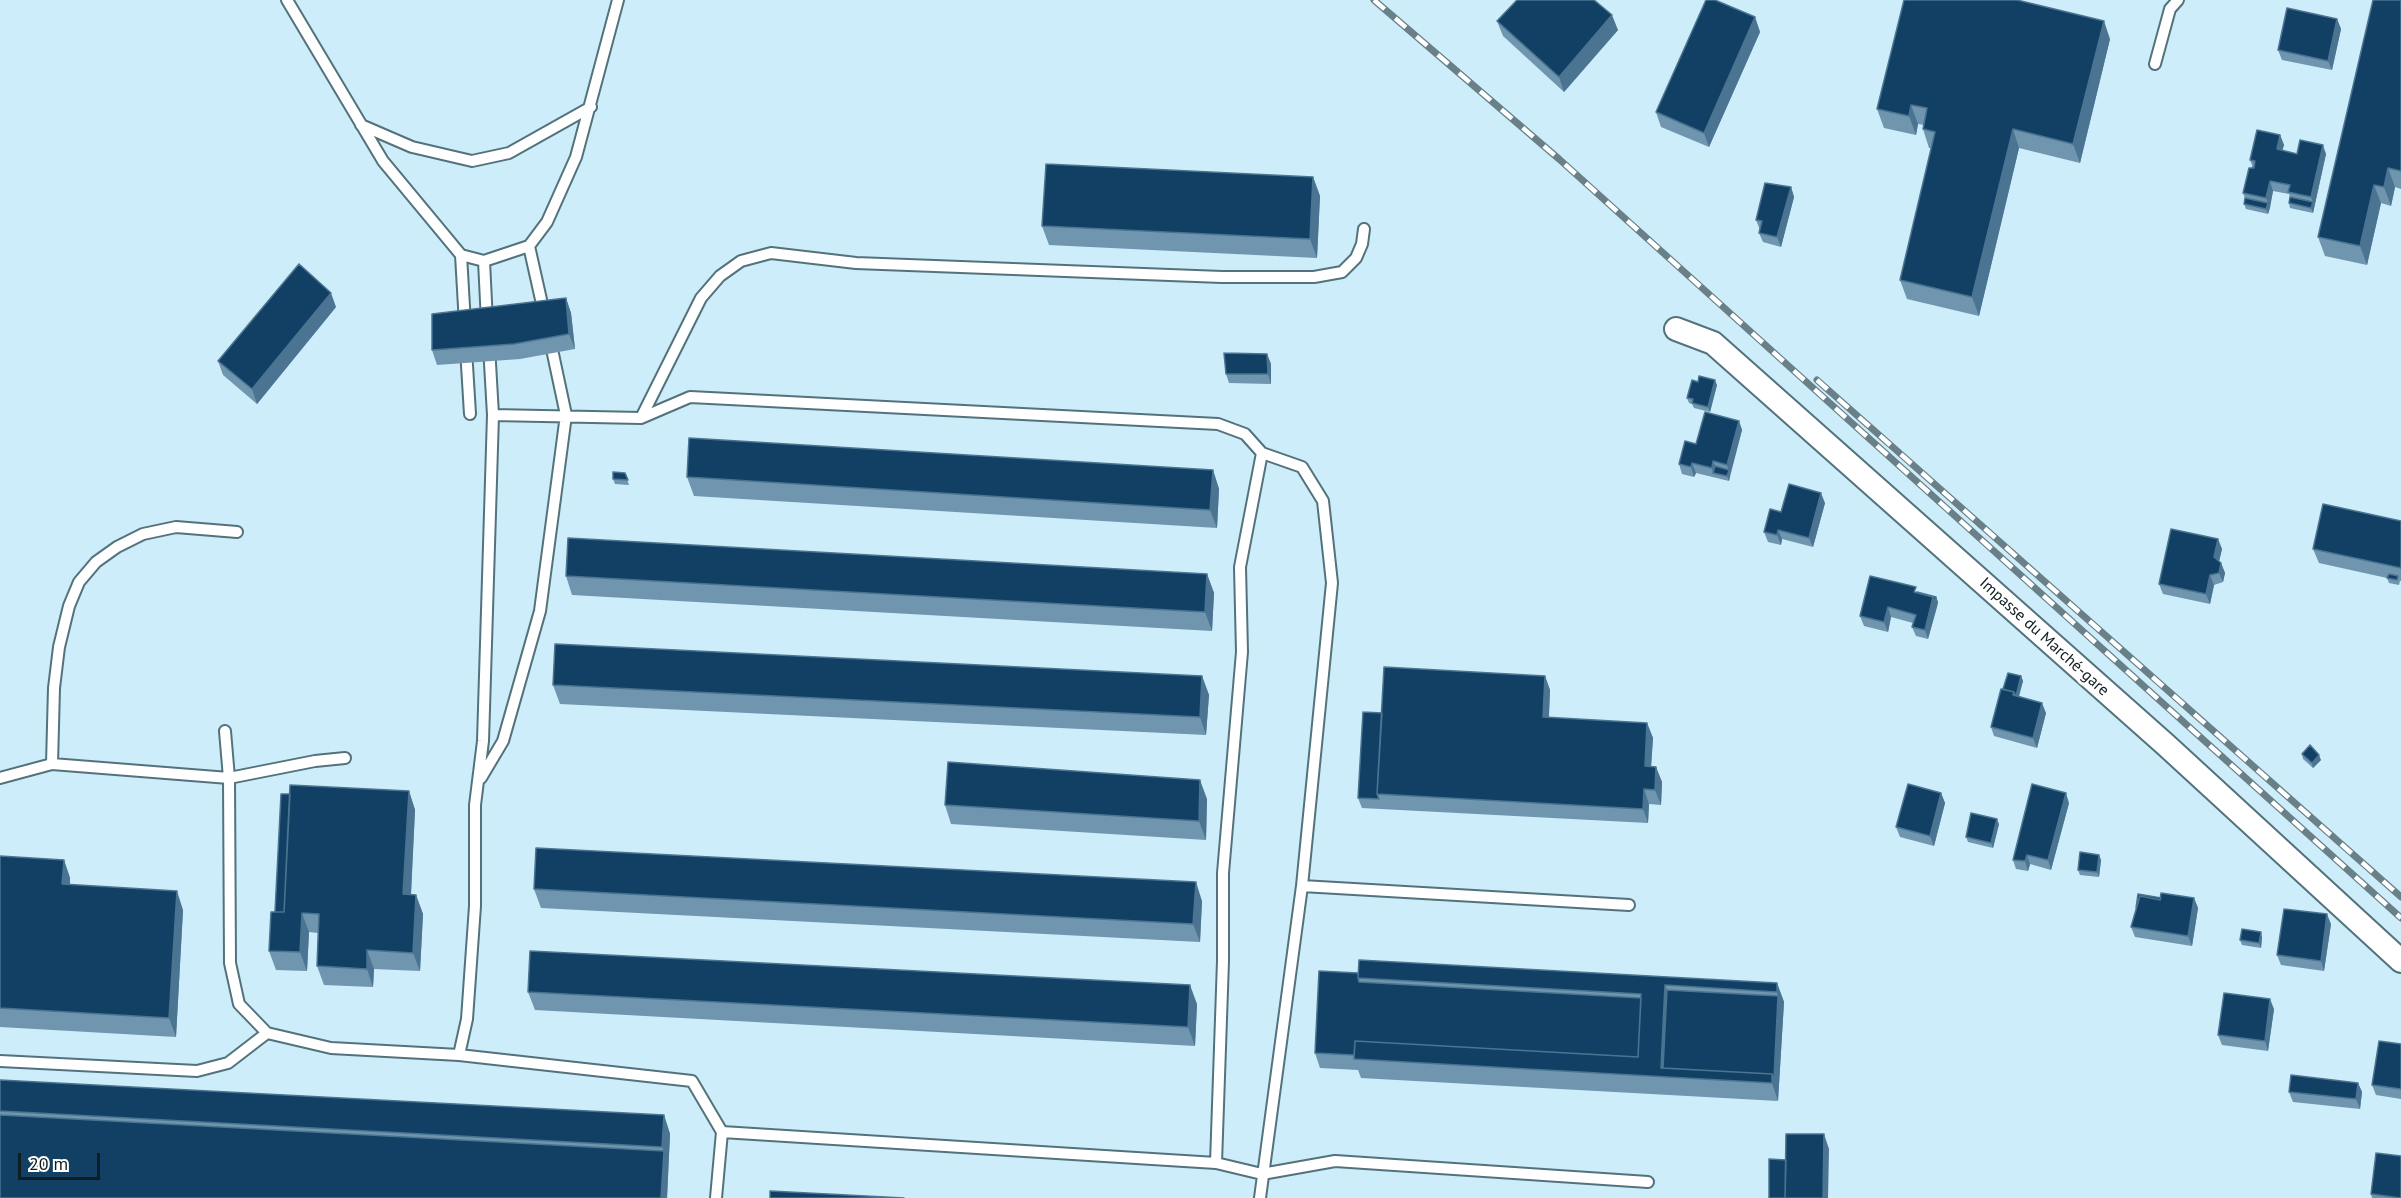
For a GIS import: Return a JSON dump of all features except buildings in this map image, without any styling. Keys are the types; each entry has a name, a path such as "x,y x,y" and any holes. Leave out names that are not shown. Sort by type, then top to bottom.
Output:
{"street":[{"name":"Impasse du Marché-gare","path":"1676,329 1713,343 2148,730 2401,961"}],"lane":[{"path":"287,0 382,161 461,255 484,261 529,246 547,222 576,157 618,0"},
{"path":"2155,64 2170,9 2178,0"},
{"path":"361,125 412,147 472,160 509,153 591,107"},
{"path":"641,418 701,298 720,276 741,261 771,254 856,263 1222,277 1314,277 1342,272 1356,258 1362,244 1364,229"},
{"path":"478,781 503,741 540,610 566,415 529,246"},
{"path":"461,255 470,414"},
{"path":"459,1055 467,1019 475,906 475,805 483,741 493,414 484,261"},
{"path":"493,414 641,418 690,397 1218,424 1245,434 1262,453 1302,467 1323,501 1332,583 1302,886 1260,1198"},
{"path":"1216,1163 1223,961 1223,873 1242,652 1240,567 1262,453"},
{"path":"52,764 54,688 59,646 69,606 79,582 96,562 117,547 143,534 176,527 237,532"},
{"path":"225,731 229,778 230,963 239,1004 267,1033 332,1048 459,1055 692,1081 722,1132 716,1198"},
{"path":"0,778 52,764 229,778 315,761 345,758"},
{"path":"1302,886 1629,905"},
{"path":"0,1061 197,1071 228,1063 267,1033"},
{"path":"722,1132 1216,1163 1262,1174 1335,1161 1648,1182"}],"railway":[{"path":"1374,0 1559,159 2401,918"},
{"path":"1817,380 2401,897"}]}
